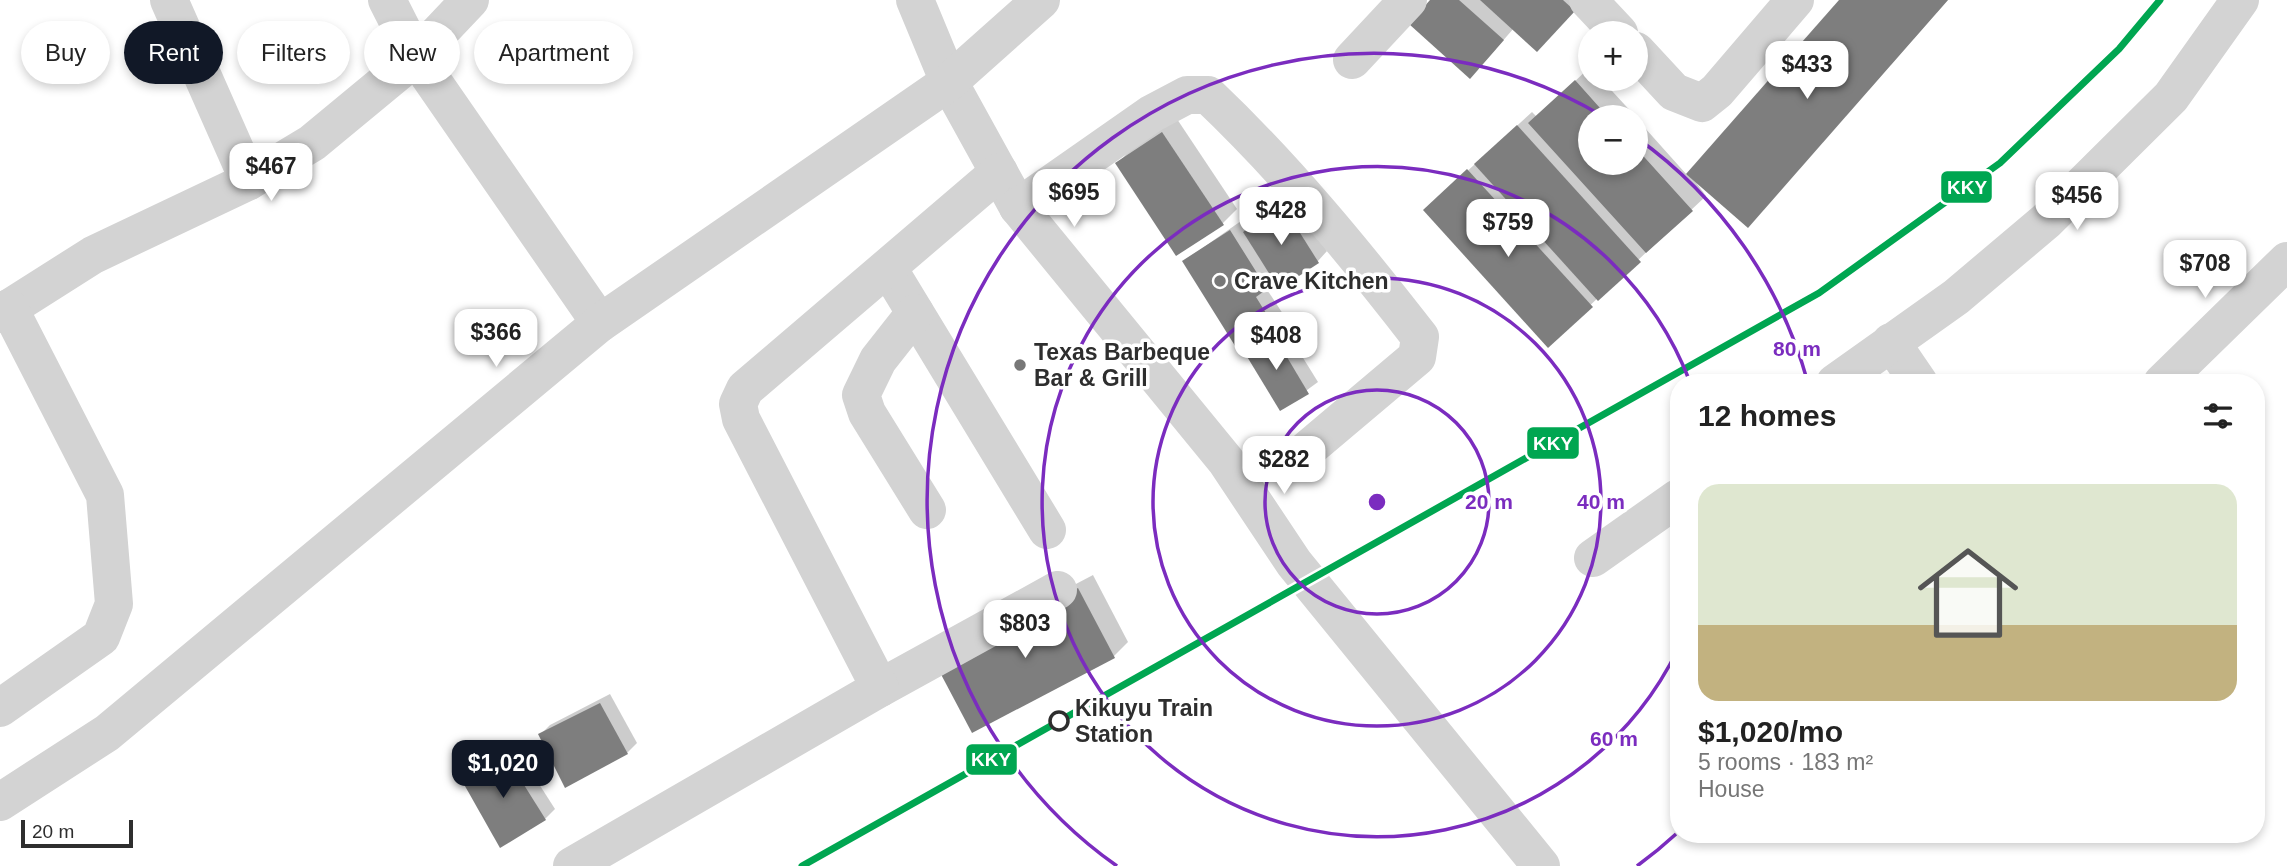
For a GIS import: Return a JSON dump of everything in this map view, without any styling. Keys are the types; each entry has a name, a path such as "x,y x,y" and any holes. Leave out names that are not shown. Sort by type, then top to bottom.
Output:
{"street":[{"path":"169,0 249,181"},
{"path":"387,0 398,21"},
{"path":"450,21 470,0"},
{"path":"0,802 107,733 600,323 949,82 1041,0"},
{"path":"1352,60 1408,0"},
{"path":"1588,0 1608,21"},
{"path":"1648,64 1674,92 1702,103 1717,91 1795,0"},
{"path":"1847,374 1956,297 2046,221 2171,97 2240,0"},
{"path":"919,2 949,82 1018,207 1226,461 1294,564 1541,866"},
{"path":"0,708 100,637 114,604 104,495 5,311 93,255 249,181 312,143 383,84"},
{"path":"435,84 600,323"},
{"path":"1018,207 1151,114 1187,95 1208,95 1250,134 1348,246 1420,337 1417,357 1302,454"},
{"path":"880,688 741,419 738,404 745,388 999,172"},
{"path":"2171,374 2287,261"},
{"path":"888,268 1047,530"},
{"path":"915,313 878,360 860,395 867,413 927,510"},
{"path":"1891,342 1913,374"},
{"path":"1594,558 1670,504"},
{"path":"572,866 880,688 1058,590"}],"building":[{"path":"1430,0 1459,0 1504,40 1470,79 1409,24"},
{"path":"1480,0 1563,0 1575,11 1537,52"},
{"path":"1839,0 1948,0 1748,228 1686,174"},
{"path":"1575,80 1578,91 1585,91 1597,105 1578,105 1578,175 1648,175 1648,161 1693,211 1646,253 1528,123"},
{"path":"1517,125 1641,262 1598,301 1474,164"},
{"path":"1162,132 1224,225 1176,256 1115,163"},
{"path":"1467,169 1593,307 1548,348 1423,210"},
{"path":"1283,206 1319,263 1279,289 1243,232"},
{"path":"1230,230 1267,289 1256,297 1274,326 1237,349 1182,261"},
{"path":"1272,332 1309,394 1280,411 1243,350"},
{"name":"Kikuyu Train Station","path":"1078,588 1115,658 972,733 935,663"},
{"path":"600,703 628,754 565,788 538,734"},
{"path":"504,753 546,820 500,848 461,779"}],"transit line":[{"name":"KKY","path":"1675,374 1819,293 2000,163 2119,49 2160,0"},
{"name":"KKY","path":"802,866 1670,377"}],"place":[{"name":"Crave Kitchen","path":"1220,281"},
{"name":"Texas Barbeque Bar & Grill","path":"1020,365"},
{"name":"Kikuyu Train Station","path":"1059,721"}]}
